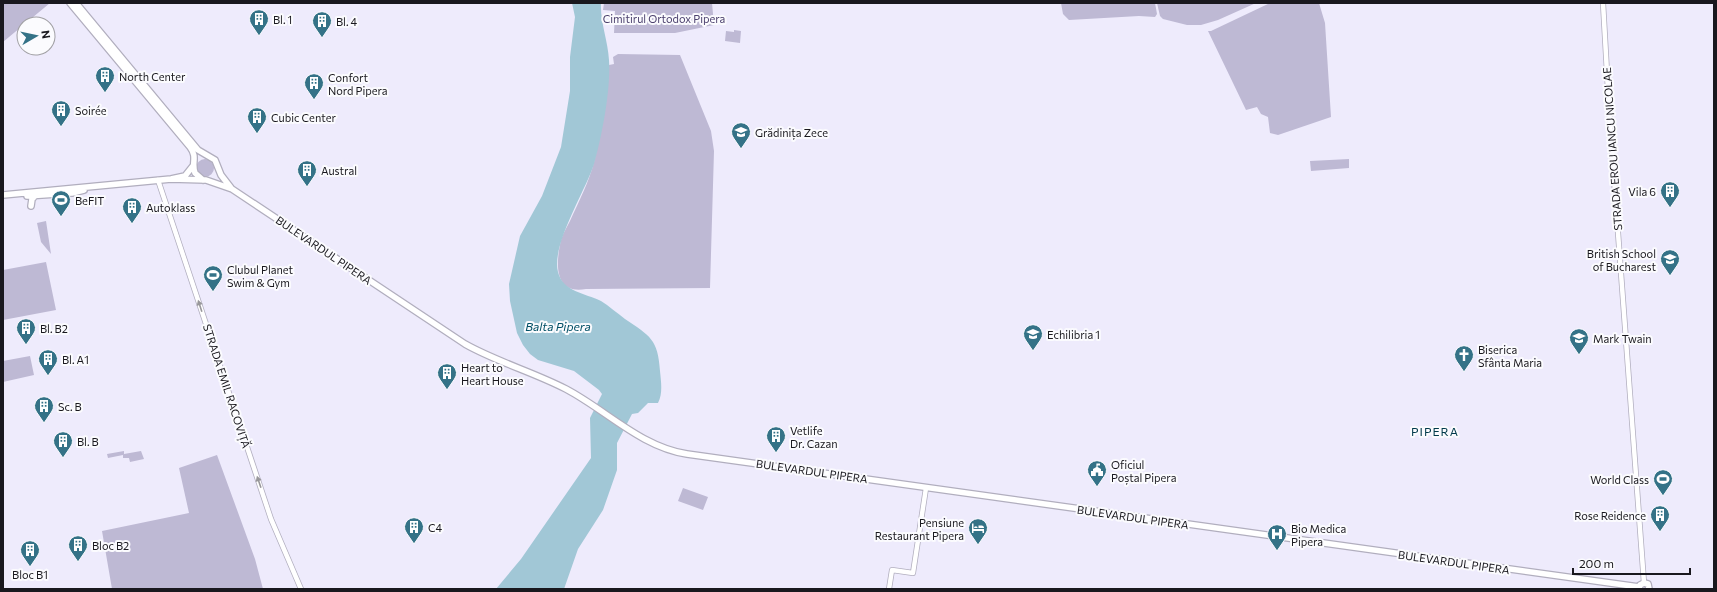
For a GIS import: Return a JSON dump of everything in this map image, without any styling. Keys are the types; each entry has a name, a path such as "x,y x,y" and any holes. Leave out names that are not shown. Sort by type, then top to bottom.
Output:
{"main road":[{"path":"70,3 190,146 195,155 194,173 205,180"},
{"name":"BULEVARDUL PIPERA","path":"76,3 192,144 206,156 215,160 224,180 232,190"},
{"path":"171,179 184,176 200,157 206,156"},
{"path":"3,195 171,179 205,180 213,178 218,168"},
{"name":"BULEVARDUL PIPERA","path":"205,180 232,190 479,352 543,378 567,390 656,445 679,452 1639,588"},
{"path":"17,194 34,196 76,192 87,187"},
{"path":"31,206 34,196 44,191"},
{"path":"1639,588 1640,584 1644,583 1648,584 1650,589"}],"street":[{"name":"STRADA EROU IANCU NICOLAE","path":"1603,3 1610,120 1644,583"},
{"name":"STRADA EMIL RACOVIȚĂ","path":"158,180 272,519 301,589"},
{"path":"889,589 892,570 913,573 926,488"}],"green space":[{"path":"3,3 50,3 34,16 16,16 16,31 3,42"},
{"name":"Cimitirul Ortodox Pipera","path":"604,3 712,3 714,25 675,33 614,33 615,11 603,10"},
{"path":"1061,3 1155,3 1157,14 1155,17 1139,16 1069,20 1063,14"},
{"path":"1157,3 1256,3 1218,20 1201,25 1187,25 1163,19 1160,16"},
{"path":"1270,3 1319,3 1325,23 1331,117 1278,135 1270,133 1268,117 1261,114 1257,107 1246,110 1208,31 1211,31"},
{"path":"734,30 741,31 740,43 725,41 726,31 734,32"},
{"path":"618,54 680,55 711,131 714,151 710,288 575,290 567,287 562,282 559,275 558,258 561,240 584,192 592,169 600,138 604,114 609,65 614,64 613,57"},
{"path":"205,159 211,162 214,168 211,174 205,177 199,174 196,168 199,162"},
{"path":"1349,159 1349,168 1311,171 1310,161"},
{"path":"46,221 51,254 41,242 37,223"},
{"path":"46,262 56,310 3,320 3,270"},
{"path":"30,356 34,375 3,382 3,361"},
{"path":"124,451 124,454 141,451 144,459 130,462 129,458 123,458 123,455 108,458 107,454"},
{"path":"217,455 255,559 263,589 112,589 102,531 189,513 179,468"},
{"path":"683,488 708,497 703,510 678,501"}],"water":[{"name":"Balta Pipera","path":"572,3 601,3 609,60 609,85 603,126 594,164 590,176 570,218 559,248 557,261 558,272 561,279 570,288 601,301 647,334 655,345 659,360 661,383 660,399 658,403 648,403 638,413 632,414 617,443 617,470 603,510 578,549 564,589 496,589 521,559 591,458 590,418 602,394 574,371 538,360 530,354 523,345 517,333 510,301 509,284 520,236 542,196 561,147 570,91 570,57 575,17"}],"place":[{"name":"Bl. 1","path":"259,36"},
{"name":"Bl. 4","path":"322,38"},
{"name":"North Center","path":"105,93"},
{"name":"Confort Nord Pipera","path":"314,100"},
{"name":"Soirée","path":"61,127"},
{"name":"Cubic Center","path":"257,134"},
{"name":"Grădinița Zece","path":"741,149"},
{"name":"Austral","path":"307,187"},
{"name":"Vila 6","path":"1670,208"},
{"name":"BeFIT","path":"61,217"},
{"name":"Autoklass","path":"132,224"},
{"name":"British School of Bucharest","path":"1670,276"},
{"name":"Clubul Planet Swim & Gym","path":"213,292"},
{"name":"Bl. B2","path":"26,345"},
{"name":"Echilibria 1","path":"1033,351"},
{"name":"Mark Twain","path":"1579,355"},
{"name":"Biserica Sfânta Maria","path":"1464,372"},
{"name":"Bl. A1","path":"48,376"},
{"name":"Heart to Heart House","path":"447,390"},
{"name":"Sc. B","path":"44,423"},
{"name":"Vetlife Dr. Cazan","path":"776,453"},
{"name":"Bl. B","path":"63,458"},
{"name":"Oficiul Poștal Pipera","path":"1097,487"},
{"name":"World Class","path":"1663,496"},
{"name":"Rose Reidence","path":"1660,532"},
{"name":"C4","path":"414,544"},
{"name":"Pensiune Restaurant Pipera","path":"978,545"},
{"name":"Bio Medica Pipera","path":"1277,551"},
{"name":"Bloc B2","path":"78,562"},
{"name":"Bloc B1","path":"30,567"}],"district":[{"name":"PIPERA","path":"1435,431"}]}
